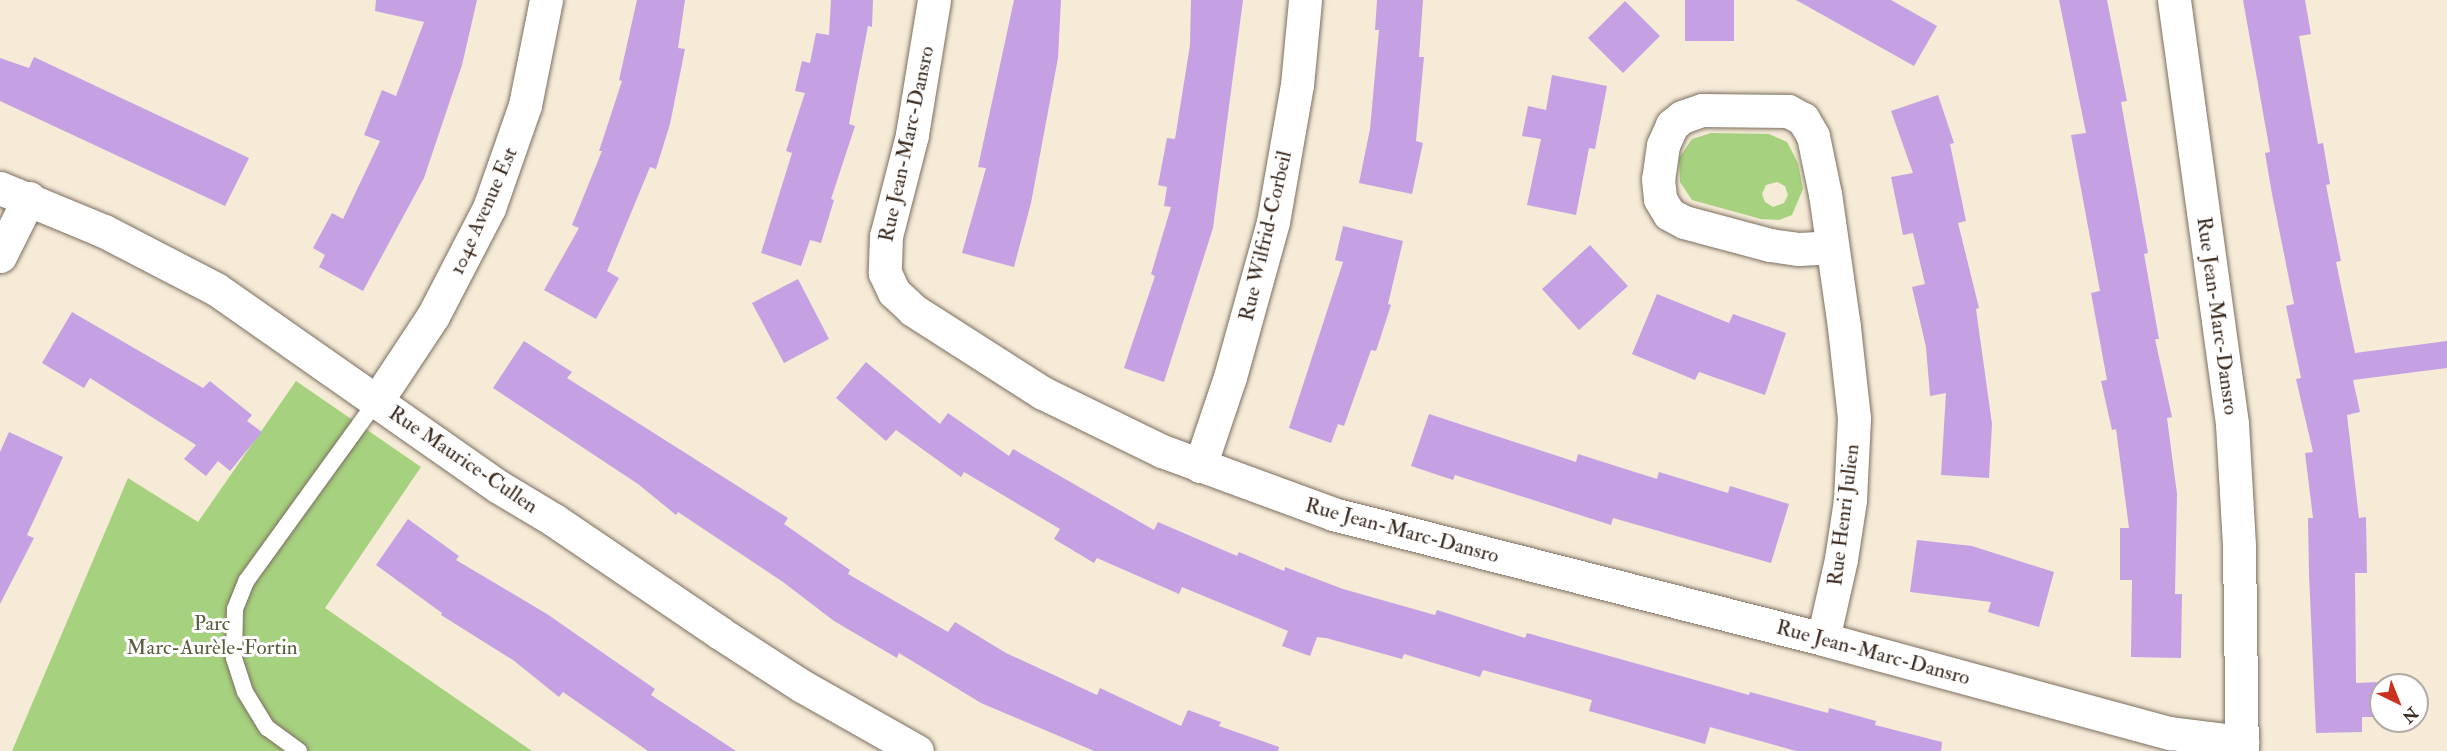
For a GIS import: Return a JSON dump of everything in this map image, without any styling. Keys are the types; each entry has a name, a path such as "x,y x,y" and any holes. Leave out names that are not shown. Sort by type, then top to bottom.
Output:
{"street":[{"name":"104e Avenue Est","path":"376,402 433,316 489,208 525,105 546,0"},
{"name":"Rue Jean-Marc-Dansro","path":"934,0 920,95 885,242 888,283 902,301 928,321 1043,393 1129,437 1200,466 1374,526 1823,639 2170,733 2242,747 2238,501 2232,424 2174,0"},
{"name":"Rue Wilfrid-Corbeil","path":"1200,466 1230,377 1273,222 1297,85 1305,0"},
{"name":"Rue Henri Julien","path":"1823,639 1842,559 1854,445 1852,394 1832,247 1816,147 1803,119 1788,111 1702,110 1682,117 1672,126 1663,145 1658,179 1660,199 1669,214 1684,222 1770,245 1799,249 1832,247"},
{"name":"Rue Maurice-Cullen","path":"14,193 122,240 216,289 376,402 768,664 917,751"},
{"path":"0,256 14,193"}],"lane":[{"path":"299,751 267,728 245,692 234,658 234,609 247,580 376,402"}],"green space":[{"path":"1711,133 1769,134 1787,142 1798,163 1803,189 1792,215 1779,220 1761,219 1692,200 1680,182 1679,158 1692,139","holes":["1777,182 1785,186 1788,195 1784,203 1773,207 1765,202 1762,194 1766,185"]},
{"name":"Parc Marc-Aurèle-Fortin","path":"296,381 421,467 325,608 532,751 12,751 128,478 198,522"}],"building":[{"path":"376,0 477,0 462,65 424,178 363,291 319,267 325,255 313,248 332,213 343,219 380,141 364,135 382,90 396,96 424,22 375,11"},
{"path":"637,0 685,0 678,48 685,49 670,124 656,169 650,167 607,271 619,278 596,319 544,290 579,228 572,225 602,151 599,151 622,81 619,80"},
{"path":"831,0 873,0 872,27 868,26 849,124 855,126 831,199 834,200 821,243 810,240 801,266 761,253 792,153 786,151 805,93 795,91 802,61 810,63 816,33 829,35"},
{"path":"1014,0 1061,0 1058,58 1031,203 1014,267 962,253 986,168 978,167"},
{"path":"1191,0 1243,0 1213,228 1164,382 1124,368 1155,276 1151,274 1171,207 1164,206 1167,187 1158,185 1167,138 1175,139 1190,45"},
{"path":"1377,0 1423,0 1419,57 1424,57 1416,141 1423,143 1412,194 1359,183 1370,129 1379,30 1375,30"},
{"path":"1685,0 1734,0 1734,41 1685,41"},
{"path":"1796,0 1891,0 1937,26 1914,66"},
{"path":"2059,0 2107,0 2127,101 2121,102 2148,253 2144,254 2159,339 2155,339 2172,417 2167,418 2177,494 2175,594 2182,594 2181,658 2131,657 2132,580 2120,580 2120,528 2129,528 2116,429 2112,430 2101,381 2107,380 2091,293 2100,291 2071,135 2086,133"},
{"path":"2243,0 2305,0 2311,34 2299,36 2318,144 2323,143 2330,184 2326,185 2341,261 2336,262 2355,353 2447,341 2447,368 2353,380 2360,412 2347,415 2359,518 2366,517 2367,573 2355,573 2356,683 2369,682 2369,717 2362,717 2362,732 2316,733 2308,518 2313,518 2305,453 2313,452 2296,379 2301,378 2286,306 2294,304 2265,153 2270,152"},
{"path":"1625,1 1660,36 1623,73 1588,38"},
{"path":"34,57 249,158 225,206 0,101 0,58 29,68"},
{"path":"1552,75 1607,86 1595,149 1589,148 1576,215 1527,205 1541,139 1522,136 1528,106 1546,110"},
{"path":"1938,95 1954,143 1950,144 1966,221 1958,223 1979,308 1976,309 1992,424 1989,478 1941,475 1946,393 1930,396 1926,347 1912,287 1925,284 1913,233 1903,235 1891,177 1913,173 1891,111"},
{"path":"1343,226 1403,241 1388,304 1391,305 1376,351 1371,350 1344,426 1338,424 1331,443 1289,428 1343,262 1335,260"},
{"path":"1590,245 1628,286 1579,330 1542,289"},
{"path":"798,279 829,339 784,363 752,303"},
{"path":"1657,294 1729,323 1733,314 1786,333 1765,395 1699,372 1695,380 1632,354"},
{"path":"72,312 203,388 210,381 252,415 247,421 262,432 230,471 218,461 206,476 184,459 196,445 90,378 84,388 42,363"},
{"path":"524,341 572,372 567,378 788,518 784,524 850,570 848,574 948,632 955,622 1006,653 1097,695 1100,688 1181,726 1188,710 1221,722 1219,726 1279,747 1278,751 1094,751 981,703 899,653 897,658 834,621 783,582 678,512 676,515 638,484 493,388"},
{"path":"866,362 940,424 948,413 1009,456 1013,449 1154,530 1158,522 1237,556 1239,552 1284,571 1285,567 1343,589 1435,615 1437,610 1525,638 1527,633 1749,695 1750,692 1828,713 1829,708 1876,721 1875,725 1942,742 1941,751 1796,751 1710,727 1705,744 1589,711 1592,700 1483,670 1480,677 1404,654 1402,659 1326,638 1317,637 1310,656 1282,646 1288,631 1182,587 1179,594 1097,558 1094,563 1054,539 1060,529 964,472 961,477 896,430 886,441 836,398"},
{"path":"1429,414 1576,462 1578,454 1657,479 1659,472 1728,493 1730,486 1789,504 1771,563 1613,518 1611,525 1455,475 1453,480 1411,466"},
{"path":"9,432 63,457 27,535 34,538 0,604 0,452"},
{"path":"408,519 459,556 456,560 547,614 655,689 651,695 736,751 648,751 563,692 559,697 513,660 441,615 442,613 376,565"},
{"path":"1917,540 1972,546 2054,572 2039,627 1988,612 1991,602 1910,592"}]}
